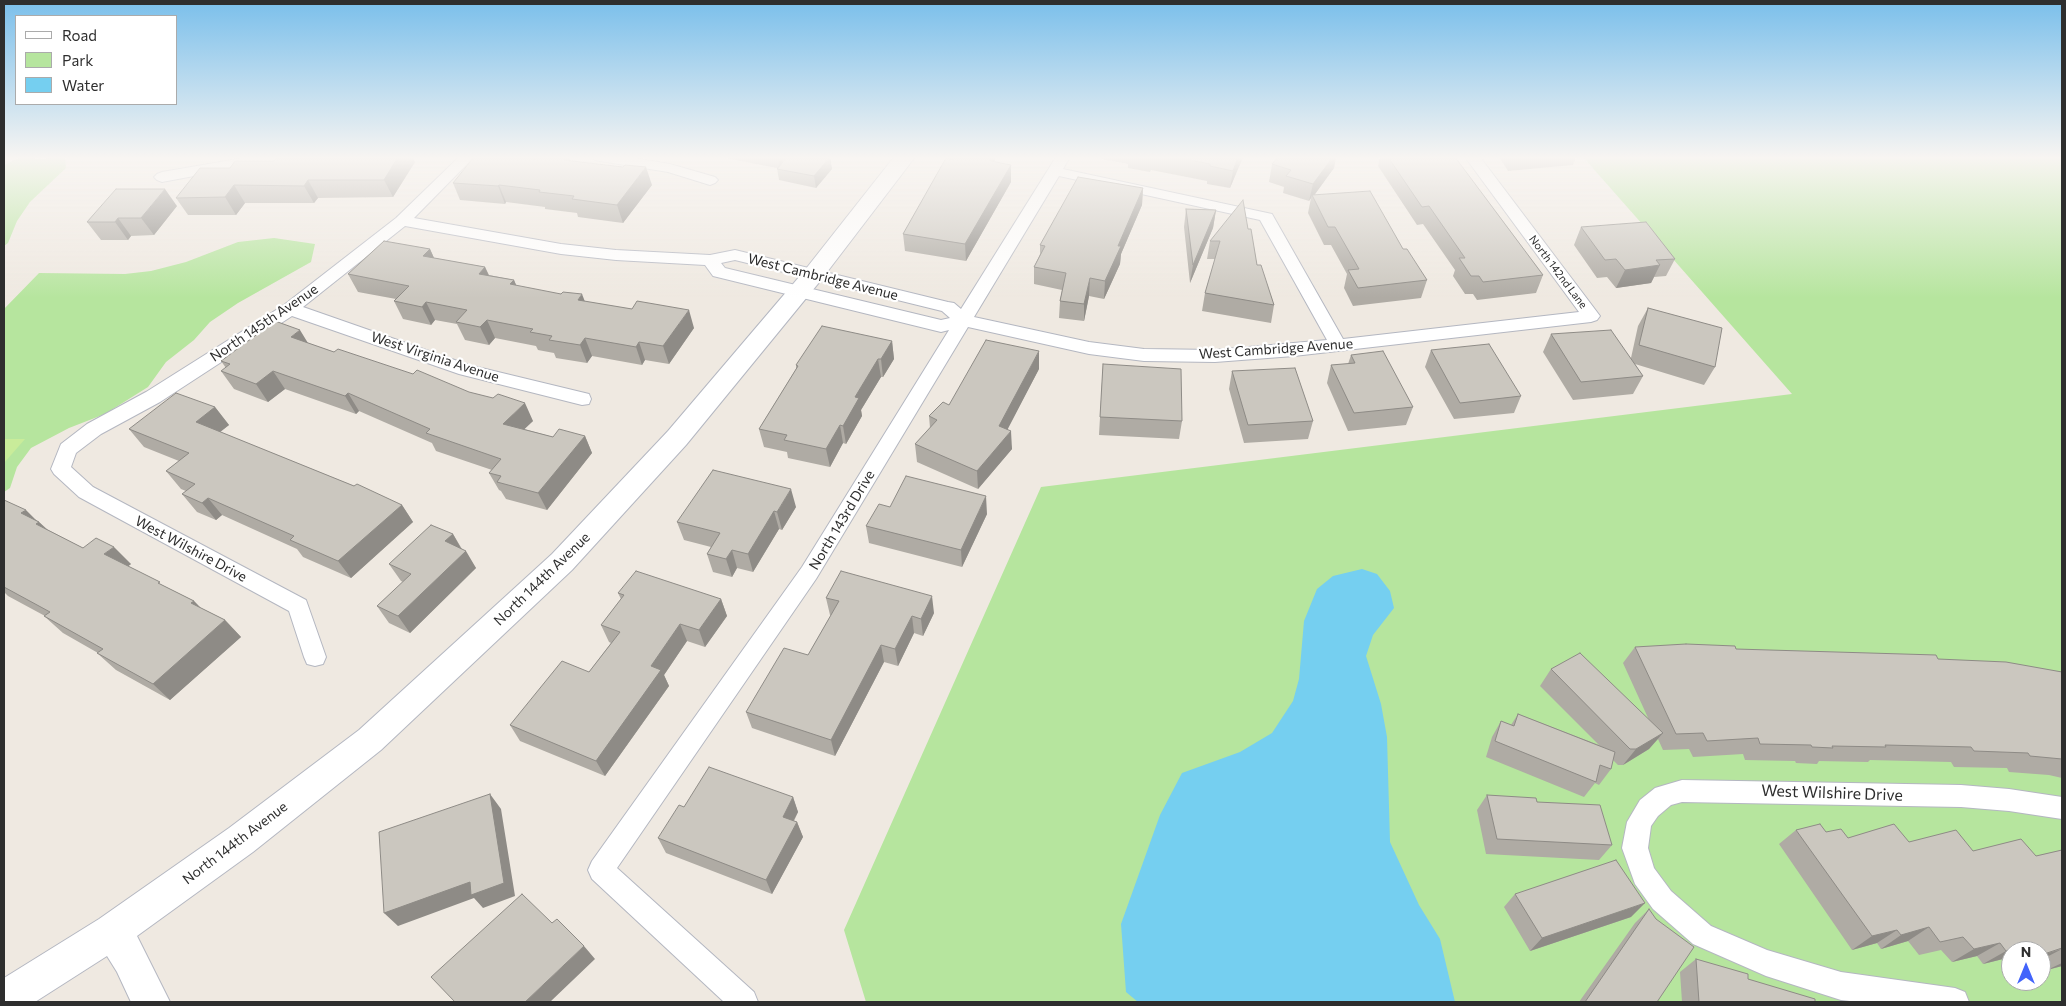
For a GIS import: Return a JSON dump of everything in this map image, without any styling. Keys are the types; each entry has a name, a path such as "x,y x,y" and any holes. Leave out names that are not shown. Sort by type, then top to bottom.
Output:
{"main road":[{"name":"North 144th Avenue","path":"4,1000 112,932 241,840 370,740 562,562 677,438 806,283 868,204"},
{"path":"112,932 130,959 151,1002"}],"street":[{"name":"North 145th Avenue","path":"68,449 94,428 153,397 290,309 402,220 419,204"},
{"name":"North 143rd Drive","path":"744,1002 601,870 810,573 1034,204"},
{"path":"1215,204 1266,217 1338,345"},
{"name":"North 142nd Lane","path":"1507,204 1591,316"},
{"name":"West Cambridge Avenue","path":"402,220 561,249 616,255 710,260 719,272 907,298 948,307 963,320"},
{"name":"West Cambridge Avenue","path":"806,283 895,315 941,326 963,320 1089,348 1144,355 1215,356 1338,345 1591,316"},
{"name":"West Cambridge Avenue","path":"895,315 907,298"},
{"name":"West Virginia Avenue","path":"290,309 466,370 582,399"},
{"name":"West Wilshire Drive","path":"68,449 60,469 86,492 298,606 315,657"},
{"name":"West Wilshire Drive","path":"1955,1002 1841,986 1766,963 1702,935 1662,900 1644,874 1635,848 1639,822 1649,808 1664,796 1682,790 1961,796 2009,800 2062,808"}],"green space":[{"path":"4,204 29,204 17,221 8,243 4,246"},
{"path":"1624,204 2062,204 2062,1002 866,1002 844,930 1041,487 1792,394"},
{"path":"274,238 315,244 311,262 238,303 210,322 194,340 166,362 148,387 105,414 69,428 31,448 17,467 10,488 4,492 4,309 39,273 125,274 151,271 186,262 238,242"},
{"path":"4,439 25,439 4,463"}],"water":[{"path":"1362,569 1377,574 1390,591 1394,608 1373,635 1366,656 1381,704 1387,737 1390,842 1419,905 1440,939 1455,1002 1138,1002 1126,992 1121,924 1160,815 1182,773 1240,752 1272,733 1293,701 1299,679 1304,621 1317,589 1333,576"}],"building":[{"path":"103,204 153,204 141,218 118,218 115,222 87,222"},
{"path":"920,204 988,204 965,244 903,234"},
{"path":"1063,204 1136,204 1118,246 1121,246 1105,281 1090,278 1084,304 1060,301 1066,273 1034,267 1045,246 1040,245"},
{"path":"1240,204 1244,204 1248,229 1251,229 1257,265 1261,265 1274,305 1205,293 1220,241 1210,241"},
{"path":"1316,204 1377,204 1403,249 1407,249 1427,280 1358,288 1348,270 1359,269 1335,227 1328,227"},
{"path":"1420,204 1490,204 1543,275 1483,282 1479,276 1471,276 1459,258 1465,258 1429,206 1422,207"},
{"path":"1186,209 1216,210 1193,265"},
{"path":"1646,222 1675,259 1656,260 1660,265 1625,270 1616,259 1605,260 1581,227"},
{"path":"384,241 430,249 423,256 485,267 479,274 514,280 510,284 561,294 563,292 582,294 578,300 632,309 637,301 689,310 663,346 639,342 636,347 585,338 580,345 549,340 552,336 530,332 533,329 487,320 480,327 456,322 467,310 426,302 422,307 394,301 409,286 348,274"},
{"path":"1648,308 1722,328 1715,367 1639,345"},
{"path":"275,321 300,330 291,337 334,352 338,349 413,374 417,370 469,392 493,398 498,394 525,403 503,424 553,437 559,429 585,436 538,493 497,482 501,476 489,473 501,459 426,433 430,429 348,393 345,396 273,371 256,384 221,371 230,364 221,361"},
{"path":"822,326 892,341 881,359 878,359 855,397 859,398 843,426 840,425 826,449 784,440 787,435 759,429 798,366 796,365"},
{"path":"1611,330 1643,376 1581,382 1551,334"},
{"path":"986,340 1039,351 999,426 1011,431 977,471 915,444 937,420 929,416 943,402 949,405"},
{"path":"1489,344 1521,396 1460,403 1431,350"},
{"path":"1383,351 1413,407 1354,413 1331,365 1355,363 1351,355"},
{"path":"1103,364 1181,369 1182,421 1100,417"},
{"path":"1295,368 1313,421 1248,425 1232,371"},
{"path":"176,393 215,407 196,422 354,486 357,484 402,505 338,561 290,540 294,536 208,498 202,503 182,494 195,484 166,471 189,453 129,429"},
{"path":"713,470 791,489 777,512 774,511 748,554 732,550 726,559 707,554 720,533 677,522"},
{"path":"906,476 986,496 961,550 866,526 879,504 890,507"},
{"path":"4,500 26,510 21,513 39,522 36,524 83,548 96,538 114,547 104,554 160,582 158,583 194,601 191,603 225,620 153,684 97,653 103,649 44,616 50,612 4,587"},
{"path":"431,525 453,534 445,541 466,551 398,616 377,606 411,574 389,564"},
{"path":"636,571 721,599 699,630 680,624 651,666 661,670 596,761 510,725 562,661 589,672 620,632 601,625 624,595 618,593"},
{"path":"841,571 932,596 921,619 912,616 895,649 881,645 831,740 746,712 784,648 808,655 839,601 826,598"},
{"path":"1686,644 1735,646 1736,649 1936,655 1938,659 2006,662 2062,672 2062,759 2030,756 2028,753 1974,751 1971,747 1885,745 1886,747 1832,746 1833,748 1812,747 1811,745 1760,744 1758,738 1707,741 1703,733 1676,734 1635,647"},
{"path":"1580,653 1663,733 1636,749 1630,749 1551,669"},
{"path":"1518,714 1615,752 1611,769 1600,765 1596,782 1495,741 1501,721 1514,726"},
{"path":"709,767 793,797 783,817 797,822 766,880 658,838 679,805 684,807"},
{"path":"490,794 504,883 471,895 470,882 384,913 379,832"},
{"path":"1487,795 1536,798 1537,802 1600,805 1612,845 1497,839"},
{"path":"1820,824 1826,832 1841,829 1848,838 1894,824 1909,842 1956,830 1973,851 2021,839 2036,856 2062,850 2062,948 2051,952 2051,941 2001,941 2001,944 1974,949 1963,937 1940,942 1929,927 1901,935 1897,930 1872,936 1796,830"},
{"path":"1616,860 1645,903 1542,938 1515,894"},
{"path":"522,894 552,923 557,919 584,946 525,1002 455,1002 431,977"},
{"path":"1649,909 1656,919 1694,947 1657,1002 1585,1002"},
{"path":"1696,959 1748,974 1748,979 1815,999 1815,1002 1699,1002"}]}
